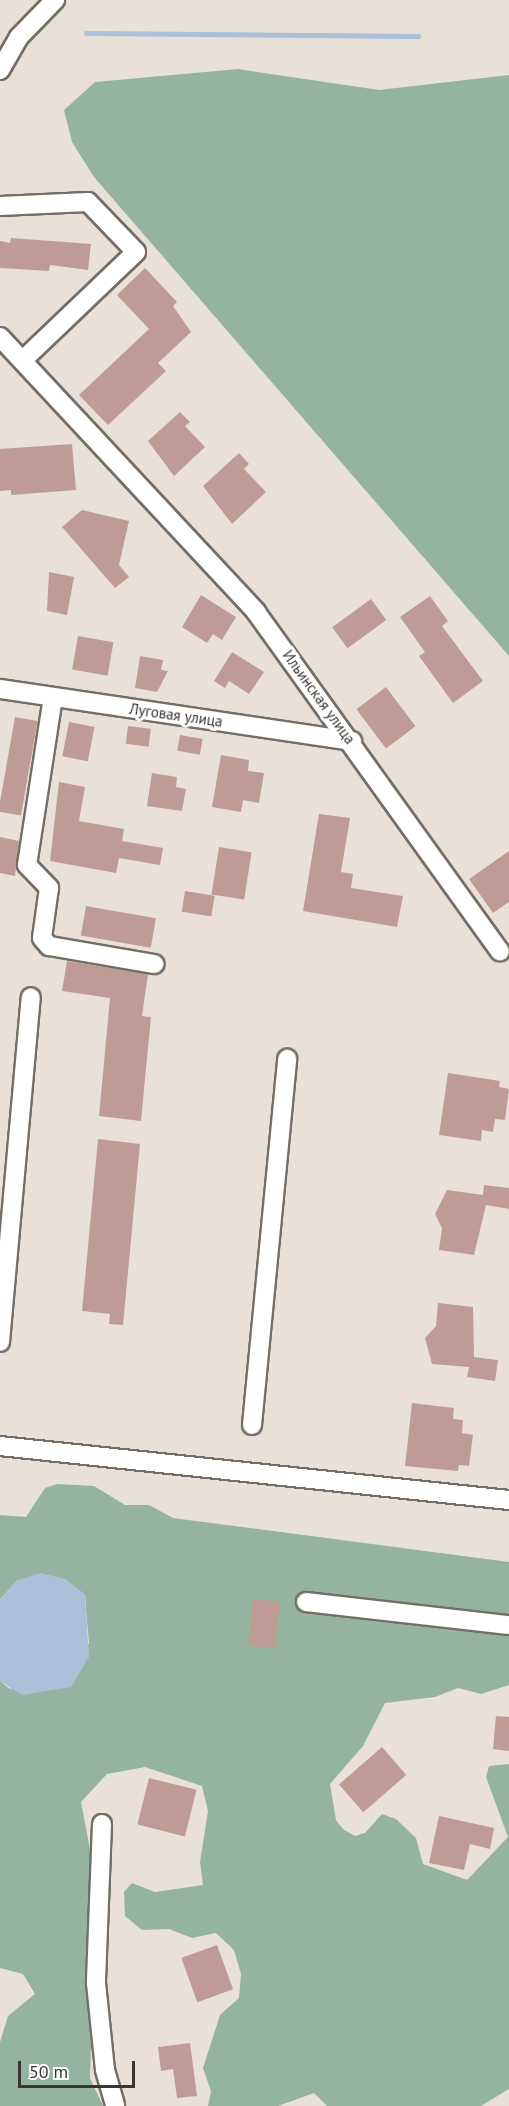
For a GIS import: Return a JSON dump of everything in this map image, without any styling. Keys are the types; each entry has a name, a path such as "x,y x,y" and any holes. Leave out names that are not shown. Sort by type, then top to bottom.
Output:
{"street":[{"path":"0,70 24,31 55,0"},
{"path":"0,206 94,204 136,252 23,360"},
{"name":"Ильинская улица","path":"0,337 118,459 256,612 352,741 500,951"},
{"name":"Луговая улица","path":"0,689 352,741"},
{"path":"53,697 27,865 49,888 42,938 49,946 154,964"},
{"path":"0,1342 31,997"},
{"path":"252,1425 287,1059"},
{"path":"0,1446 509,1500"},
{"path":"306,1602 509,1625"},
{"path":"102,1824 96,1983 105,2070 115,2106"}],"green space":[{"path":"238,69 379,90 509,75 509,656 94,177 72,142 64,110 95,82"},
{"path":"57,1484 94,1486 125,1505 149,1505 173,1518 509,1562 509,1685 481,1694 458,1688 435,1697 385,1703 363,1746 330,1784 336,1820 344,1830 355,1836 365,1833 382,1814 396,1819 416,1838 423,1864 467,1880 508,1837 486,1777 489,1766 509,1764 509,2089 481,2106 327,2106 314,2093 278,2106 208,2106 211,2091 203,2068 220,2015 239,1998 241,1974 234,1950 216,1933 192,1938 169,1929 142,1930 125,1916 124,1892 132,1883 155,1892 203,1885 200,1862 208,1811 202,1786 145,1767 107,1774 81,1802 96,1881 90,2078 103,2106 0,2106 0,2042 8,2016 35,1994 23,1974 0,1968 0,1681 10,1689 89,1644 85,1595 65,1579 18,1580 0,1599 0,1515 26,1517 45,1488"}],"water":[{"path":"41,1573 65,1579 85,1595 89,1657 71,1687 22,1695 0,1681 0,1599 18,1580"}],"building":[{"path":"11,238 91,244 88,270 50,265 49,271 0,268 0,241 10,243"},
{"path":"145,268 177,302 173,306 191,332 158,363 166,371 108,425 79,395 149,329 117,295"},
{"path":"180,412 190,422 185,426 205,447 174,476 148,441"},
{"path":"72,444 76,490 11,495 11,490 0,491 0,449"},
{"path":"239,453 249,464 244,469 266,492 232,524 203,486"},
{"path":"82,510 129,521 119,565 129,577 115,588 62,527"},
{"path":"49,572 74,577 67,615 47,611"},
{"path":"201,595 236,617 222,640 213,634 207,643 182,627"},
{"path":"430,596 448,621 442,626 483,681 453,703 419,656 425,652 400,617"},
{"path":"371,599 386,620 347,648 332,627"},
{"path":"78,636 113,642 108,676 72,669"},
{"path":"232,652 264,672 249,694 229,681 225,688 214,681"},
{"path":"140,656 163,660 161,670 168,671 157,692 135,688"},
{"path":"386,687 415,726 386,748 356,709"},
{"path":"15,717 38,721 21,816 0,812"},
{"path":"69,722 95,727 88,761 62,756"},
{"path":"128,726 151,729 149,747 126,744"},
{"path":"180,735 203,739 200,755 177,751"},
{"path":"221,755 249,760 248,771 264,773 259,803 243,800 241,812 212,807"},
{"path":"152,773 177,777 176,787 186,789 182,811 147,806"},
{"path":"59,782 85,787 79,821 124,829 122,841 163,848 160,865 119,858 116,873 50,861"},
{"path":"319,814 350,818 341,872 353,874 351,888 403,896 397,927 303,911"},
{"path":"0,837 19,841 15,876 0,873"},
{"path":"219,847 252,852 244,900 211,894"},
{"path":"509,851 509,902 493,913 469,879"},
{"path":"185,891 215,896 211,916 182,912"},
{"path":"86,906 156,918 151,948 81,936"},
{"path":"67,961 148,974 142,1016 151,1017 141,1121 99,1116 110,998 62,991"},
{"path":"448,1073 500,1081 499,1087 509,1089 505,1120 495,1119 493,1132 482,1130 481,1141 439,1135"},
{"path":"98,1139 140,1144 123,1325 109,1324 110,1314 82,1311"},
{"path":"484,1185 509,1188 509,1209 486,1205 474,1255 439,1250 442,1228 435,1214 447,1190 483,1195"},
{"path":"438,1303 473,1307 474,1357 498,1360 495,1381 467,1377 469,1367 432,1364 425,1338 436,1326"},
{"path":"412,1403 454,1408 453,1419 463,1420 462,1433 473,1435 469,1466 459,1465 458,1471 405,1466"},
{"path":"253,1599 280,1602 275,1649 248,1646"},
{"path":"496,1716 509,1717 509,1751 493,1749"},
{"path":"382,1747 406,1775 363,1812 339,1784"},
{"path":"149,1778 197,1790 185,1836 137,1825"},
{"path":"439,1816 494,1828 490,1849 470,1844 464,1870 429,1863"},
{"path":"217,1945 233,1989 197,2002 181,1958"},
{"path":"190,2043 197,2096 177,2098 173,2069 161,2071 158,2047"}],"waterway":[{"path":"86,33 418,36"}]}
